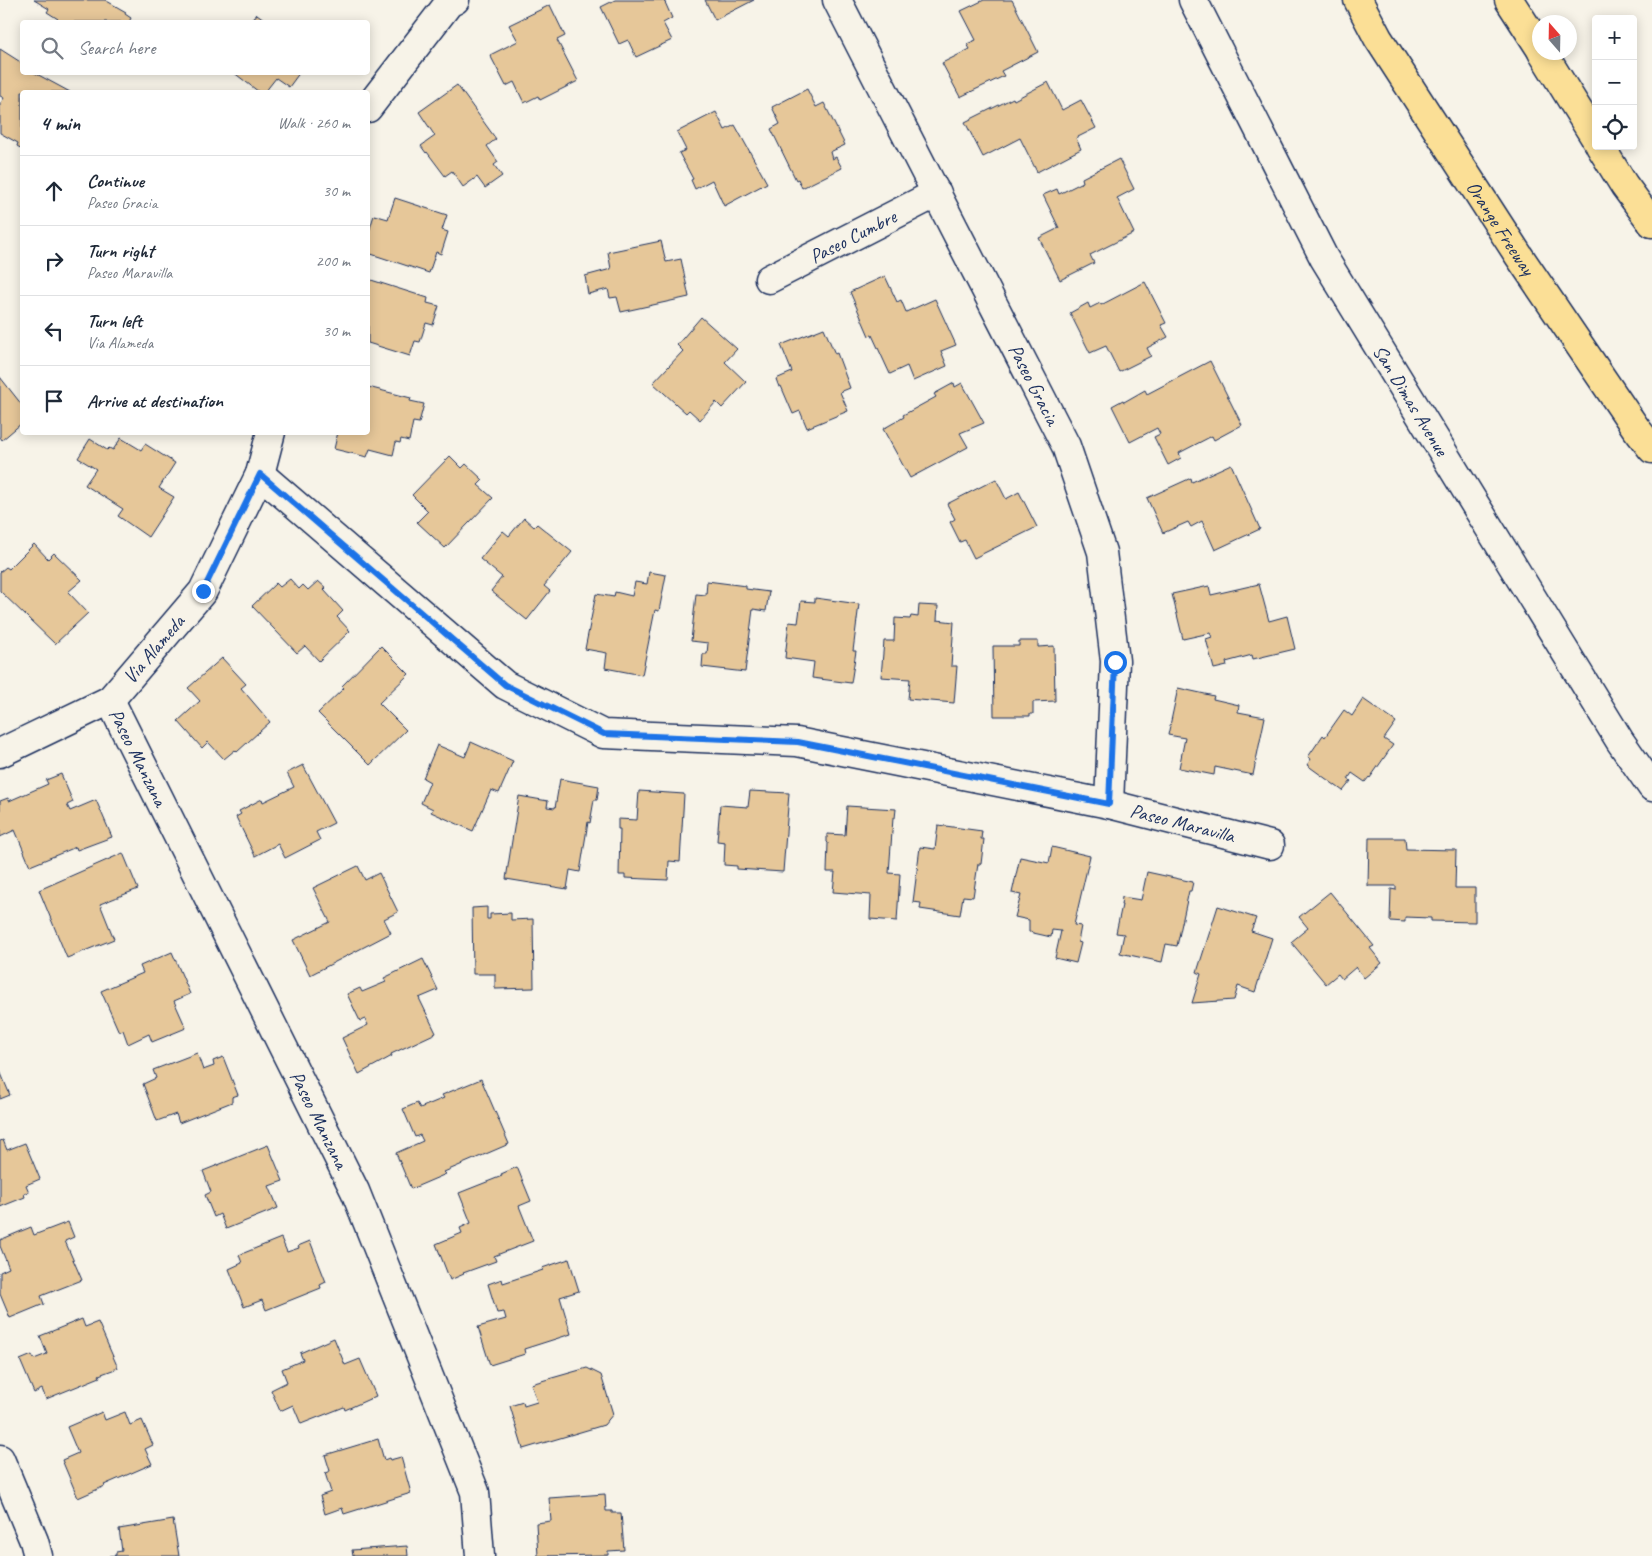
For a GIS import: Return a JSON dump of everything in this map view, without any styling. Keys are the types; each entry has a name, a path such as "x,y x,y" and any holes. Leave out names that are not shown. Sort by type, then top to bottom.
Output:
{"highway":[{"name":"Orange Freeway","path":"1358,0 1378,38 1519,256 1635,427 1652,449"},
{"path":"1510,0 1532,35"},
{"path":"1547,60 1592,133"},
{"path":"1602,150 1624,185 1652,223"}],"street":[{"path":"370,105 449,3 455,0"},
{"name":"Paseo Gracia","path":"837,0 1066,446 1102,552 1115,662 1109,804"},
{"name":"San Dimas Avenue","path":"1193,0 1324,258 1620,741 1652,787"},
{"name":"Paseo Cumbre","path":"769,279 937,194"},
{"name":"Via Alameda","path":"0,753 110,700 203,591 260,474 270,435"},
{"name":"Paseo Maravilla","path":"260,474 505,685 604,734 798,742 1109,804 1270,845"},
{"name":"Paseo Manzana","path":"110,700 355,1191 475,1492 480,1556"},
{"path":"0,1459 34,1541 38,1556"}],"building":[{"path":"34,0 105,0 126,12 125,14 131,18 130,20 57,20 47,12 49,9"},
{"path":"615,0 664,0 672,18 663,23 672,40 636,57 628,40 619,44 601,7"},
{"path":"705,0 754,0 715,20"},
{"path":"984,0 1012,0 1038,52 1001,71 1004,76 960,97 942,63 970,49 967,44 976,40 961,11"},
{"path":"550,5 565,36 557,40 578,81 540,100 538,96 524,103 514,82 506,86 490,55 518,41 509,25"},
{"path":"257,14 265,20 252,20"},
{"path":"0,49 20,62 20,75 39,75 66,90 20,90 20,148 17,146 18,143 0,133 0,104 4,98 0,96"},
{"path":"237,75 298,75 289,87 276,78 267,90 256,90"},
{"path":"1048,82 1062,110 1081,100 1096,128 1076,138 1081,149 1037,172 1020,138 983,157 965,122"},
{"path":"457,85 496,139 487,146 498,162 494,165 502,176 485,188 477,177 463,187 452,171 445,176 421,146 435,136 419,112"},
{"path":"807,89 816,107 824,103 845,145 830,152 832,159 836,157 842,168 802,188 798,179 796,180 771,129 780,124 772,107"},
{"path":"716,112 725,130 735,125 767,183 724,206 712,180 695,189 691,180 693,179 679,153 686,150 677,132"},
{"path":"1119,159 1134,189 1117,198 1134,233 1090,255 1094,263 1060,280 1039,238 1059,228 1043,195 1057,189 1059,194 1083,182 1082,178"},
{"path":"395,198 447,215 442,230 448,232 441,254 436,252 429,273 370,254 370,228 374,215 388,219"},
{"path":"661,241 666,262 681,259 689,297 621,312 617,297 610,298 608,289 588,294 585,276 611,269 608,252"},
{"path":"885,276 897,302 901,300 906,312 935,299 956,345 941,351 947,366 913,381 907,366 890,374 872,335 869,336 850,292"},
{"path":"370,280 428,298 427,303 439,306 433,325 426,323 420,342 415,341 410,356 370,344"},
{"path":"1145,282 1166,323 1161,325 1168,337 1147,348 1151,356 1119,372 1106,346 1090,353 1070,313 1088,303 1090,308 1100,303 1101,305"},
{"path":"701,317 737,349 725,362 746,382 722,408 716,402 700,420 689,410 686,413 653,383 683,351 677,345"},
{"path":"824,328 835,354 837,353 850,388 840,392 848,411 807,428 800,411 793,414 776,379 792,372 781,345"},
{"path":"1210,361 1242,425 1214,440 1212,436 1179,453 1181,458 1168,465 1154,437 1160,434 1157,428 1130,442 1112,406 1123,400 1124,402 1145,390 1147,394"},
{"path":"0,377 20,402 20,425 2,440 0,437"},
{"path":"954,383 955,387 962,383 984,423 960,433 968,447 910,478 883,429 904,417 903,415 936,397 934,394"},
{"path":"370,388 411,398 410,401 424,404 419,423 413,422 409,441 401,439 400,443 396,442 393,455 370,449 367,457 334,449 337,435 370,435"},
{"path":"121,438 141,450 145,444 175,463 159,488 174,497 148,537 118,516 123,509 85,485 96,469 78,458 90,439 107,450 109,448 113,450"},
{"path":"450,456 462,468 466,464 483,480 478,485 493,498 445,548 417,522 428,511 412,495"},
{"path":"1231,464 1260,529 1215,550 1202,521 1191,527 1188,522 1163,533 1147,498 1191,478 1192,482"},
{"path":"996,479 1006,499 1019,492 1037,527 974,558 965,540 960,542 950,522 955,519 947,504"},
{"path":"524,518 534,527 537,524 572,552 544,586 550,591 527,620 491,591 502,577 480,559 503,531 509,536"},
{"path":"34,544 48,559 54,553 82,580 68,592 88,613 55,644 0,591 0,572 6,567 9,569"},
{"path":"649,572 666,575 659,611 655,610 642,675 605,668 607,653 585,649 596,594 614,597 615,592 632,596 635,582 647,584"},
{"path":"290,579 299,589 303,585 308,590 318,581 326,588 324,590 343,611 337,617 350,631 319,661 305,646 297,653 252,606 276,583 280,587"},
{"path":"707,581 746,586 746,589 769,592 766,611 753,609 745,672 702,667 703,654 707,654 708,643 691,641 696,594 706,595"},
{"path":"1259,584 1269,621 1287,616 1295,649 1253,659 1252,655 1226,662 1227,666 1214,669 1206,639 1212,637 1210,633 1183,639 1172,594 1209,586 1211,595"},
{"path":"815,598 859,604 853,651 856,651 851,683 812,678 814,662 785,658 789,622 798,623 801,601 815,602"},
{"path":"919,605 938,606 937,620 954,622 951,666 957,666 954,703 908,699 910,679 881,677 884,641 894,641 895,618 910,619 911,616 918,617"},
{"path":"1019,641 1038,641 1038,647 1054,646 1055,701 1033,702 1033,714 1030,714 1030,716 994,716 993,646 1019,646"},
{"path":"381,646 409,674 379,703 406,730 370,765 318,713 344,688 342,686"},
{"path":"222,658 246,684 241,688 270,722 237,752 235,750 224,759 208,742 202,748 178,721 200,701 188,688"},
{"path":"1178,688 1214,696 1213,699 1239,705 1238,712 1265,717 1253,775 1215,767 1214,775 1179,768 1185,738 1168,735"},
{"path":"1363,699 1396,722 1384,739 1393,745 1370,778 1365,782 1352,773 1348,779 1351,781 1343,791 1307,765 1311,759 1308,757 1344,710 1352,716"},
{"path":"471,742 513,761 499,793 491,790 473,831 431,812 433,809 421,803 430,782 423,778 437,745 465,757"},
{"path":"303,765 334,823 316,832 320,840 285,858 278,844 255,856 236,817 241,814 239,811 262,799 263,802 294,787 287,773"},
{"path":"61,774 73,802 67,805 70,811 96,800 112,837 77,850 76,847 30,866 15,830 0,837 0,801 8,798 9,801 48,784 46,780"},
{"path":"560,779 599,786 597,800 594,800 590,823 588,822 580,872 570,870 567,889 506,879 519,796 548,801 547,807 555,808"},
{"path":"639,791 684,794 680,862 669,861 668,880 625,878 625,875 619,875 620,829 618,829 618,819 637,820"},
{"path":"750,791 789,793 783,872 737,869 737,866 724,865 725,842 717,841 720,805 748,807"},
{"path":"847,806 896,809 895,818 893,818 889,873 900,874 897,921 870,919 871,895 833,892 835,872 827,872 827,834 845,835"},
{"path":"938,825 982,831 981,839 984,839 981,864 978,864 973,897 963,896 960,915 920,909 921,903 913,902 920,847 935,849"},
{"path":"1369,838 1405,838 1406,849 1456,850 1455,888 1475,888 1475,922 1431,921 1431,918 1405,917 1405,922 1390,921 1391,889 1396,890 1396,886 1368,886"},
{"path":"1052,847 1090,856 1074,925 1081,926 1078,942 1081,943 1076,963 1055,958 1061,931 1052,930 1051,937 1029,932 1029,920 1015,917 1021,895 1012,893 1020,857 1049,863"},
{"path":"123,853 138,889 100,904 114,939 67,958 39,890"},
{"path":"358,866 365,880 379,873 398,912 384,919 391,933 310,975 293,940 330,922 313,888"},
{"path":"1147,872 1193,882 1191,891 1189,891 1177,946 1166,944 1162,962 1120,953 1124,934 1116,933 1122,897 1141,900"},
{"path":"1330,892 1374,946 1370,948 1382,963 1364,978 1356,967 1342,979 1338,974 1326,984 1291,942 1308,928 1299,917"},
{"path":"1218,906 1256,918 1251,931 1272,938 1255,992 1238,986 1234,1000 1192,1003 1201,974 1197,972"},
{"path":"487,907 487,919 490,919 490,914 511,913 511,920 533,919 534,988 495,989 495,974 473,974 472,908"},
{"path":"172,952 190,994 174,1001 186,1028 152,1042 149,1034 128,1044 123,1030 119,1032 101,991 143,973 140,966"},
{"path":"423,959 438,990 419,998 436,1033 391,1054 392,1056 359,1074 342,1038 368,1025 365,1019 360,1021 347,994 360,988 362,992 386,982 384,978"},
{"path":"197,1053 203,1070 214,1066 213,1061 223,1057 238,1095 232,1097 232,1102 179,1123 176,1114 157,1121 143,1084 156,1078 153,1070"},
{"path":"0,1071 10,1095 0,1099"},
{"path":"481,1079 509,1144 444,1172 446,1174 411,1189 396,1153 423,1141 420,1135 415,1137 403,1109 417,1103 420,1108 444,1098 442,1095"},
{"path":"3,1140 7,1150 25,1143 40,1179 26,1185 29,1192 24,1194 25,1197 0,1207 0,1141"},
{"path":"268,1145 283,1181 269,1186 278,1208 226,1229 220,1214 214,1217 205,1195 211,1192 203,1171"},
{"path":"517,1167 531,1201 519,1206 533,1241 494,1256 496,1261 463,1273 450,1280 436,1244 462,1233 460,1228 471,1223 459,1193 502,1176 501,1174"},
{"path":"68,1222 74,1237 65,1241 82,1280 41,1296 44,1304 10,1318 0,1294 0,1272 9,1268 0,1246 0,1240 31,1227 34,1235"},
{"path":"281,1238 287,1252 299,1248 298,1246 310,1241 326,1282 320,1285 321,1288 266,1310 262,1300 244,1307 229,1269 242,1263 239,1255"},
{"path":"569,1259 579,1291 560,1297 571,1334 524,1349 525,1354 490,1365 478,1327 506,1319 504,1312 497,1313 488,1284 502,1279 503,1283"},
{"path":"82,1319 85,1327 98,1322 118,1368 46,1399 42,1389 34,1393 20,1360 32,1355 34,1359 47,1354 40,1336"},
{"path":"334,1338 345,1365 360,1359 376,1396 345,1410 344,1407 301,1424 293,1405 280,1411 271,1390 287,1382 282,1369 303,1360 300,1353"},
{"path":"587,1368 601,1375 613,1414 604,1425 523,1449 510,1406 523,1402 524,1406 537,1402 531,1384"},
{"path":"102,1412 105,1420 125,1412 130,1425 142,1420 153,1445 145,1449 152,1464 78,1498 62,1460 78,1453 67,1427"},
{"path":"378,1439 384,1460 401,1457 411,1493 344,1514 342,1508 325,1514 320,1496 331,1492 325,1473 330,1471 325,1455"},
{"path":"605,1494 606,1511 621,1513 624,1550 608,1551 608,1555 538,1556 536,1523 551,1521 549,1498"},
{"path":"173,1520 179,1556 109,1556 116,1555 116,1552 122,1551 119,1529"},
{"path":"407,1546 408,1556 353,1556 352,1550"}],"route":[{"path":"203,591 260,474 505,685 604,734 798,742 1109,804 1115,662"}]}
